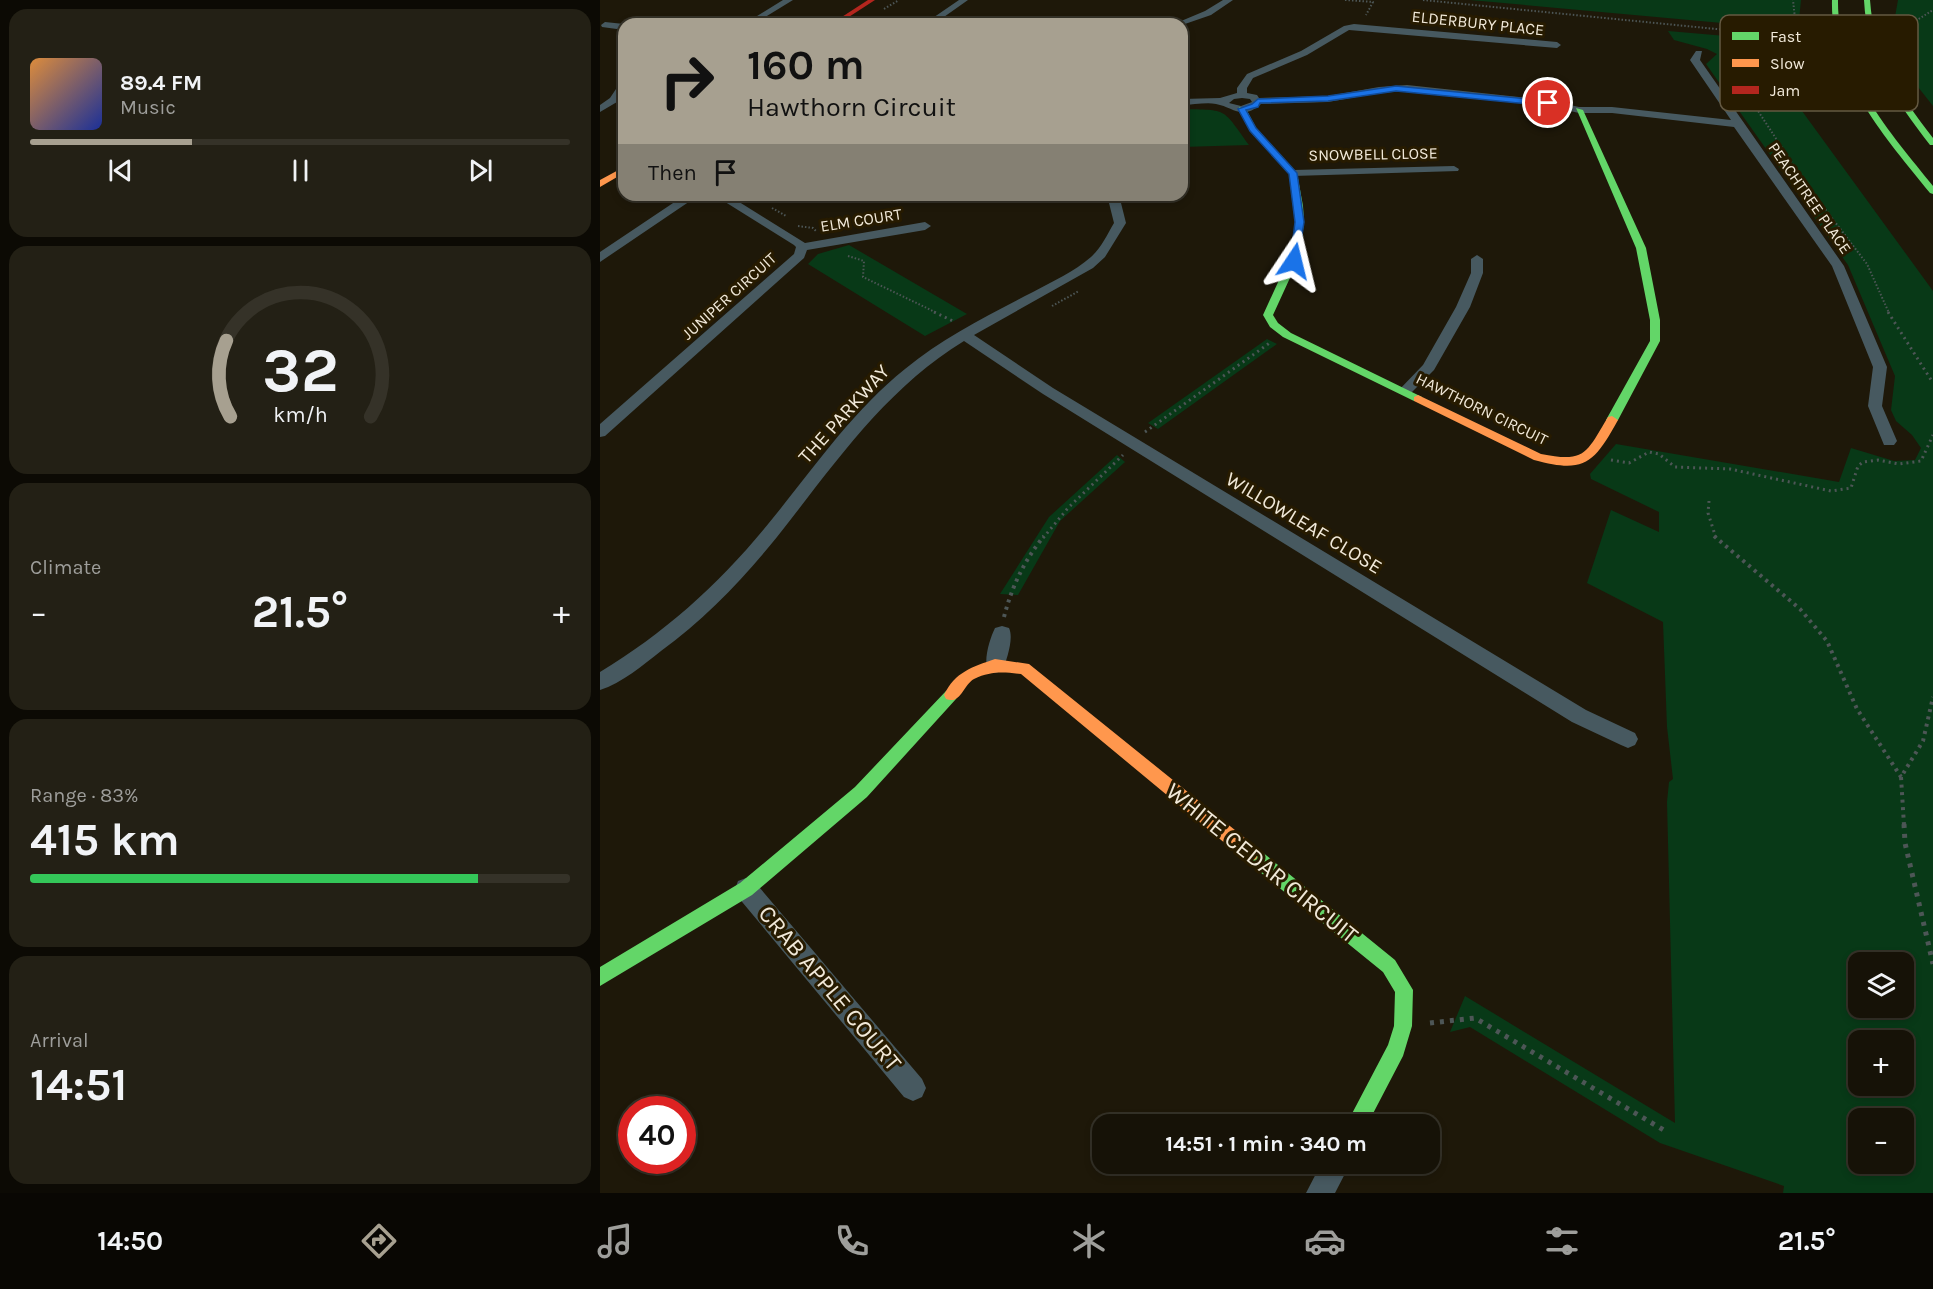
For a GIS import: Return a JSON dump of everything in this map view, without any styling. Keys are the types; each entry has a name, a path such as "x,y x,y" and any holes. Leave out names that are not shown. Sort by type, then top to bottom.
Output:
{"main road":[{"path":"844,18 872,0"},
{"path":"858,18 886,0"},
{"path":"1866,15 1867,0"},
{"path":"1242,109 1253,129 1293,173"},
{"path":"1579,110 1641,248 1655,320 1655,341 1593,453"},
{"path":"1874,111 1933,191"},
{"path":"1910,111 1933,143"},
{"path":"600,171 618,160"},
{"path":"600,184 618,173"},
{"name":"HAWTHORN CIRCUIT","path":"1293,173 1299,214 1298,241 1288,276 1268,315 1274,325 1287,335 1538,457 1560,462 1575,462 1588,458 1593,453"},
{"name":"WHITE CEDAR CIRCUIT","path":"600,977 746,889 861,792 942,706 966,676 995,665 1024,668 1389,966 1404,990 1403,1026 1396,1049 1362,1114"}],"street":[{"path":"758,18 789,0"},
{"path":"937,18 964,0"},
{"path":"1188,20 1208,13 1229,0"},
{"path":"605,25 618,26"},
{"name":"ELDERBURY PLACE","path":"1242,95 1245,83 1258,71 1304,53 1347,28 1359,27 1557,45"},
{"name":"PEACHTREE PLACE","path":"1697,57 1720,93"},
{"path":"1224,102 1229,96 1242,95 1253,97 1258,101 1328,99 1378,90 1407,88 1548,103 1579,110 1612,110 1737,124"},
{"path":"600,109 614,99 618,90"},
{"path":"1188,102 1224,102 1229,107 1242,109 1255,106 1258,101"},
{"name":"PEACHTREE PLACE","path":"1731,111 1737,124 1838,266 1880,367 1875,406 1889,441"},
{"name":"SNOWBELL CLOSE","path":"1293,173 1454,169"},
{"path":"600,258 684,201"},
{"name":"JUNIPER CIRCUIT","path":"600,432 800,255 802,247 798,242 730,201"},
{"name":"THE PARKWAY","path":"600,682 642,657 706,605 752,554 872,408 959,328 1063,281 1100,255 1120,223 1114,201"},
{"name":"ELM COURT","path":"802,247 925,226"},
{"path":"1405,391 1429,367 1463,307 1477,273 1477,259"},
{"name":"WILLOWLEAF CLOSE","path":"959,328 1048,391 1579,716 1628,739"},
{"path":"995,665 1002,633"},
{"name":"CRAB APPLE COURT","path":"746,889 913,1088"},
{"path":"1320,1193 1330,1174"}],"path":[{"path":"1345,0 1372,2 1359,27"},
{"path":"1423,0 1720,29"},
{"path":"1793,0 1795,15"},
{"path":"1918,19 1933,10"},
{"path":"1697,57 1713,63 1720,69"},
{"path":"1759,111 1803,180 1867,264 1885,306 1933,383"},
{"path":"772,207 788,218"},
{"path":"794,225 813,228 819,236 819,243 827,257 853,256 864,261 863,277 959,328"},
{"path":"1047,308 1067,299 1081,289"},
{"path":"1002,633 1007,597 1055,521 1150,428 1275,339 1269,335"},
{"path":"1593,453 1620,463 1629,463 1649,452 1659,454 1675,468 1730,469 1831,490 1843,490 1851,488 1858,466 1863,462 1878,460 1899,464 1921,461 1933,435"},
{"path":"1709,501 1708,513 1714,536 1800,609 1827,641 1857,709 1900,777 1905,843 1933,964"},
{"path":"1900,777 1923,741 1933,697"},
{"path":"1403,1026 1474,1018 1667,1132"}],"green space":[{"path":"1470,0 1801,0 1800,15 1720,15 1720,23"},
{"path":"1898,0 1933,0 1933,106 1918,87 1918,15 1895,15"},
{"path":"1668,31 1720,35 1720,84 1706,64 1717,54 1674,40"},
{"path":"1188,109 1217,111 1223,114 1234,124 1249,145 1188,147"},
{"path":"1739,111 1802,111 1933,291 1933,1193 1783,1193 1784,1186 1660,1143 1470,1027 1450,1032 1465,996 1675,1123 1667,802 1669,782 1673,779 1667,727 1663,622 1587,583 1611,510 1659,532 1659,512 1591,479 1590,474 1616,444 1839,482 1851,448 1894,461 1915,460 1921,448 1912,435 1896,421 1891,410 1895,376 1848,265"},
{"path":"849,245 967,314 925,336 808,264 818,254"},
{"path":"1267,339 1277,344 1158,429 1148,423"},
{"path":"1117,455 1125,462 1060,521 1018,595 1000,594 1049,517"}],"traffic: fast":[{"path":"1835,0 1835,15"},
{"path":"1867,0 1868,15"},
{"path":"1242,109 1253,129 1293,173 1299,206 1300,222 1295,256 1268,315 1274,325 1287,335 1418,399"},
{"path":"1579,110 1641,248 1655,320 1655,341 1612,420"},
{"path":"1872,111 1933,191"},
{"path":"1908,111 1933,143"},
{"path":"600,977 746,889 861,792 951,695"},
{"path":"1250,853 1389,966 1404,990 1403,1026 1396,1049 1362,1114"}],"traffic: slow":[{"path":"600,184 618,173"},
{"path":"1418,399 1538,457 1567,462 1577,461 1591,453 1612,420"},
{"path":"951,695 966,676 995,665 1024,668 1250,853"}],"traffic: jam":[{"path":"844,18 872,0"}],"route":[{"path":"1294,261 1300,222 1293,173 1253,129 1242,109 1255,106 1258,101 1328,99 1396,88 1548,103"}]}
